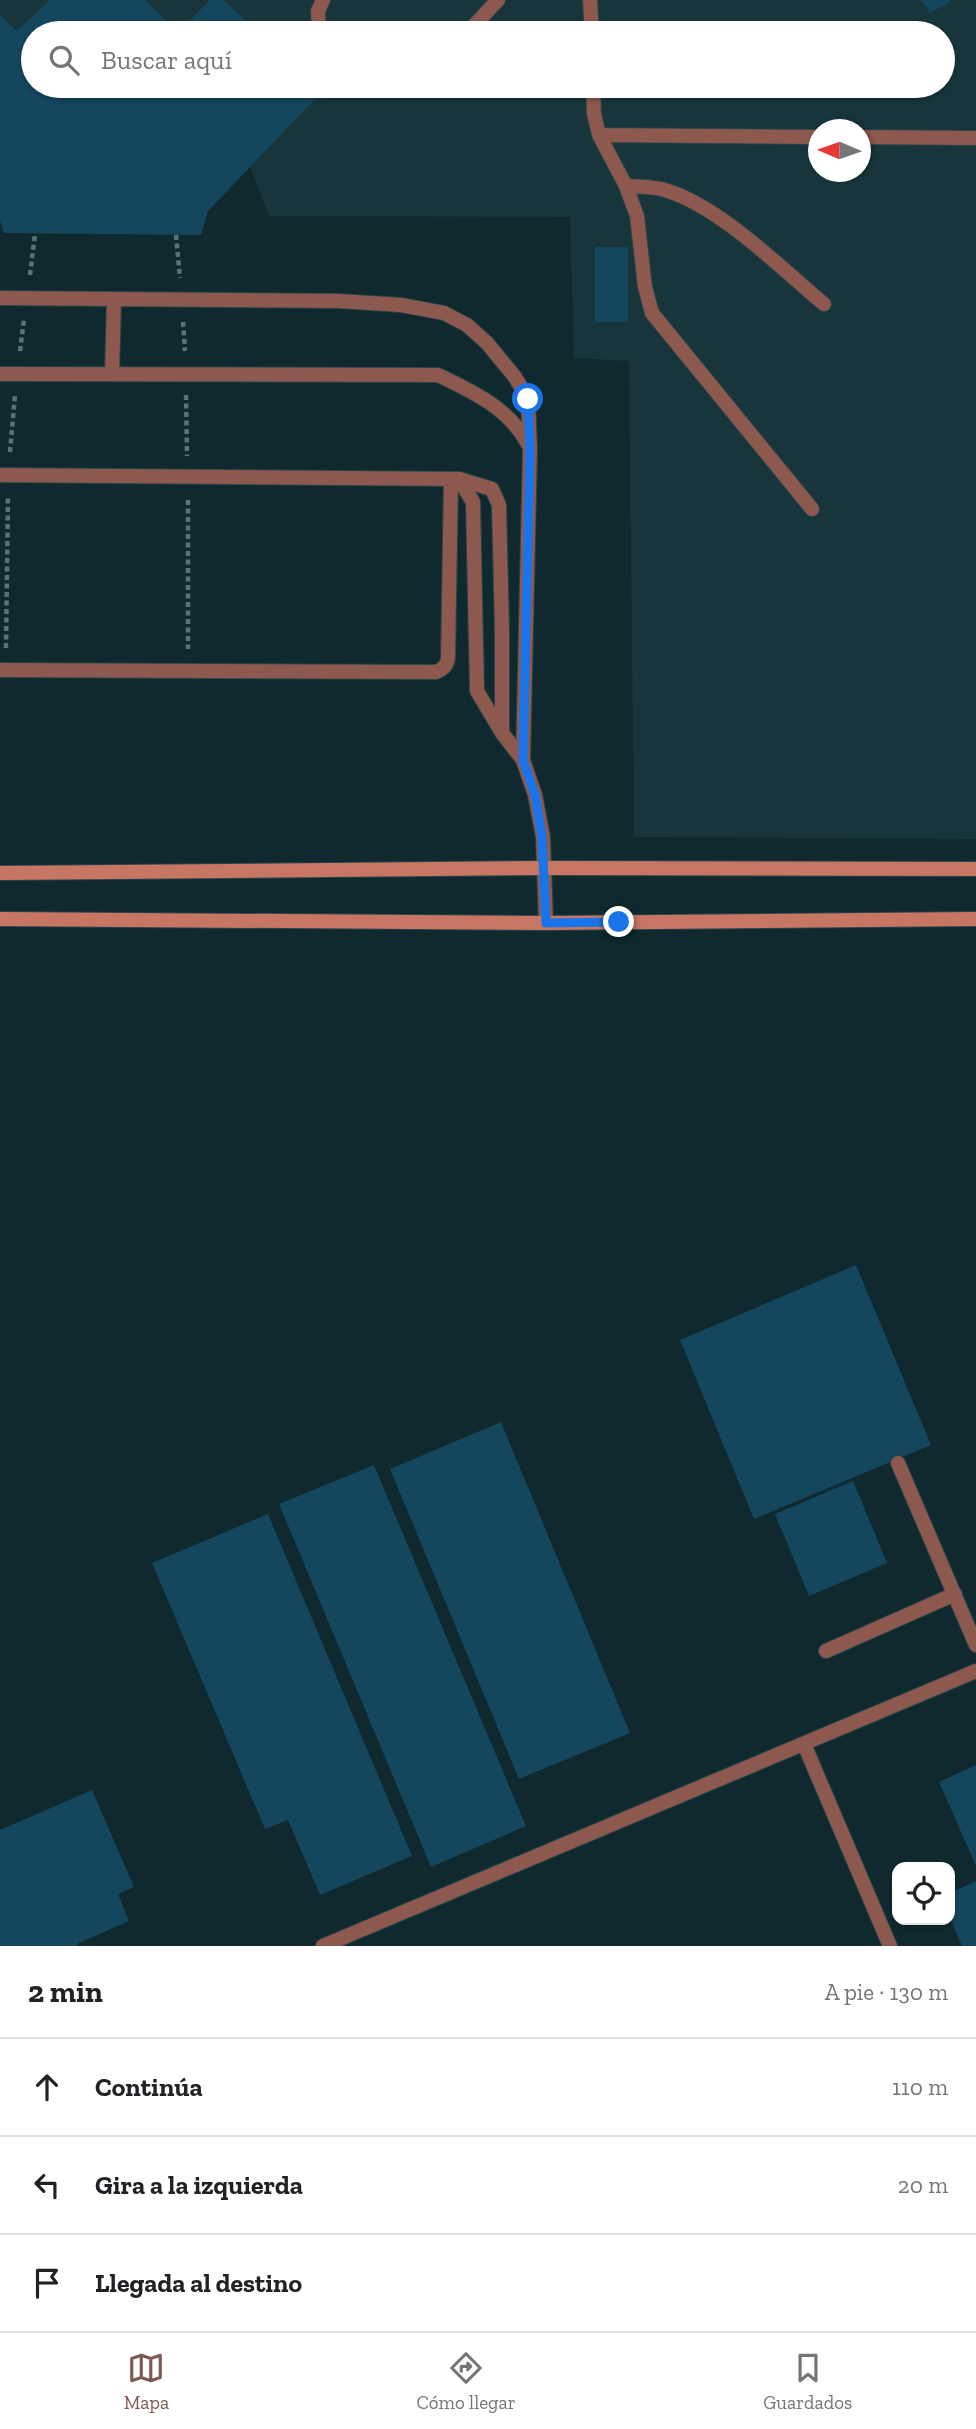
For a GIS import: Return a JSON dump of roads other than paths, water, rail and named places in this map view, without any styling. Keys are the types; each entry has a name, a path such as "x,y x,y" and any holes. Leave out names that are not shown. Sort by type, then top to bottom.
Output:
{"main road":[{"path":"0,873 544,868 976,869"},
{"path":"0,919 546,923 976,919"}],"lane":[{"path":"318,21 318,11 323,0"},
{"path":"478,21 498,0"},
{"path":"590,0 591,21"},
{"path":"593,98 599,135 626,186 637,216 645,287 652,313 812,509"},
{"path":"599,135 808,137"},
{"path":"871,137 976,138"},
{"path":"626,186 665,190 696,202 727,224 824,304"},
{"path":"0,298 339,301 401,305 444,313 467,325 487,342 515,377 528,399 530,449 523,760"},
{"path":"112,374 114,300"},
{"path":"0,374 438,375 495,406 522,433 530,449"},
{"path":"0,475 455,479 492,489 499,505 502,733"},
{"path":"0,670 436,672 448,664 455,479"},
{"path":"455,479 473,502 477,691 502,733 523,760 535,795 542,837 546,923"},
{"path":"898,1463 976,1645"},
{"path":"826,1651 955,1594"},
{"path":"323,1946 976,1671"},
{"path":"804,1744 890,1946"}]}
